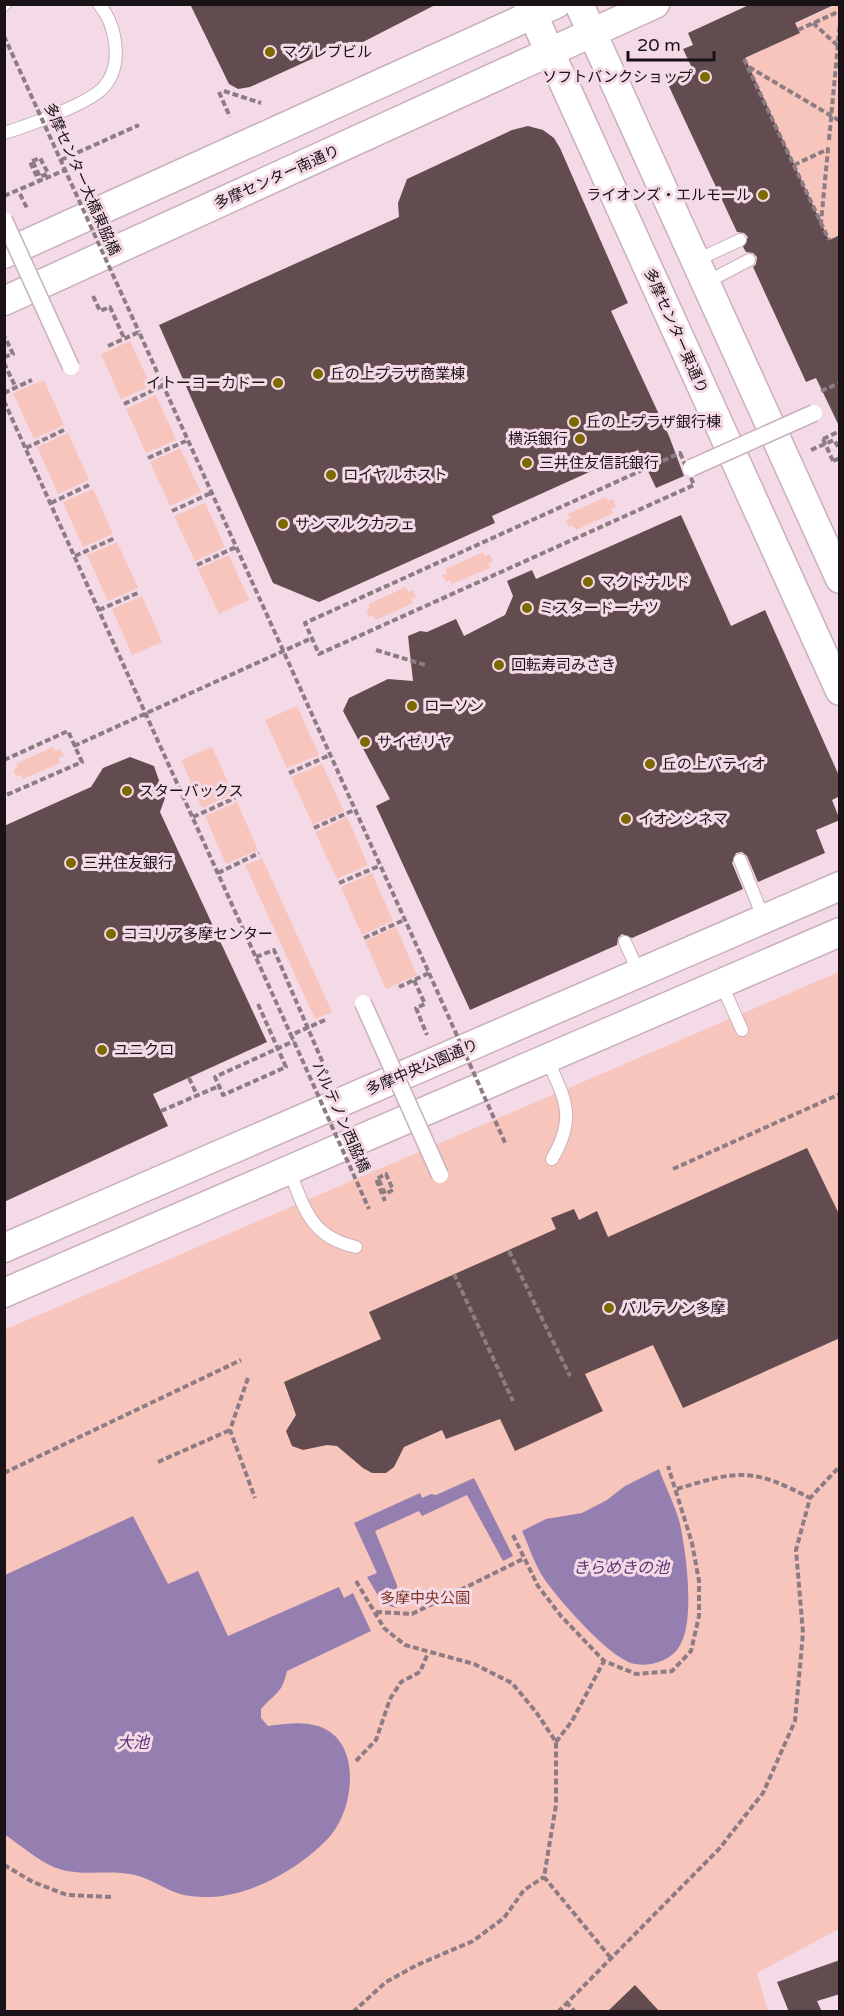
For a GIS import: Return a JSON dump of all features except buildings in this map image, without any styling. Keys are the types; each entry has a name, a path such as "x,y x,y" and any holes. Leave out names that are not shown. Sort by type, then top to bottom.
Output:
{"street":[{"path":"579,4 840,579"},
{"path":"592,33 655,4"},
{"path":"4,254 539,8"},
{"name":"多摩センター東通り","path":"539,8 550,53 840,691"},
{"name":"多摩センター南通り","path":"4,301 592,33"},
{"path":"4,220 71,367"},
{"path":"692,468 814,413"},
{"name":"多摩中央公園通り","path":"4,1248 840,886"},
{"path":"4,1293 840,932"},
{"path":"363,1003 440,1175"}],"lane":[{"path":"4,133 70,107 102,89 114,66 116,42 108,15 99,4"},
{"path":"700,272 740,240"},
{"path":"700,272 749,260"},
{"path":"740,860 764,919"},
{"path":"625,942 639,973"},
{"path":"721,983 742,1030"},
{"path":"547,1059 565,1099 568,1121 564,1140 552,1159"},
{"path":"289,1170 305,1209 324,1236 336,1243 356,1247"}],"path":[{"path":"798,30 840,11"},
{"path":"829,140 840,22"},
{"path":"813,23 838,47"},
{"name":"多摩センター大橋東脇橋","path":"4,36 506,1145"},
{"path":"744,58 829,240"},
{"path":"749,67 840,121"},
{"path":"230,117 221,91 261,103"},
{"path":"61,160 139,125"},
{"path":"794,165 828,149 821,224"},
{"path":"33,162 40,177 48,173 40,158 30,162 39,180"},
{"path":"4,196 65,170"},
{"path":"20,194 27,208"},
{"path":"93,296 100,311 110,307 124,338"},
{"path":"108,346 139,332"},
{"path":"4,357 13,354 5,337"},
{"path":"4,363 16,388"},
{"path":"4,393 32,380"},
{"path":"124,404 162,386"},
{"name":"パルテノン西脇橋","path":"4,401 369,1209"},
{"path":"26,448 66,429"},
{"path":"840,431 823,439 833,461 840,458"},
{"path":"808,452 834,440 840,450"},
{"path":"148,458 186,441"},
{"path":"680,453 694,484 318,654 312,638 305,623 680,453"},
{"path":"51,502 91,484"},
{"path":"172,511 211,493"},
{"path":"75,556 115,538"},
{"path":"196,565 236,548"},
{"path":"99,610 140,592"},
{"path":"75,746 312,638"},
{"path":"376,650 425,665"},
{"path":"4,760 68,731 82,762 4,796"},
{"path":"289,773 330,755"},
{"path":"193,817 235,798"},
{"path":"314,828 354,810"},
{"path":"218,873 260,853"},
{"path":"339,883 380,866"},
{"path":"364,938 404,920"},
{"path":"256,957 274,950 332,1083"},
{"path":"399,987 429,973"},
{"path":"414,980 425,1004 416,1008 430,1041"},
{"path":"258,1004 278,1048 286,1067 223,1095 215,1077 278,1048 294,1041"},
{"path":"291,1035 325,1020"},
{"path":"189,1078 197,1095"},
{"path":"161,1111 219,1086"},
{"path":"673,1169 840,1094"},
{"path":"374,1169 378,1178 385,1194 393,1190 386,1174 376,1179 385,1201"},
{"path":"509,1251 570,1376"},
{"path":"454,1274 513,1401"},
{"path":"4,1473 241,1360"},
{"path":"248,1378 230,1430 255,1498"},
{"path":"158,1462 230,1430"},
{"path":"513,1535 538,1586 604,1661 636,1674 672,1671 692,1651 699,1616 699,1581 692,1543 668,1466"},
{"path":"558,2012 718,1849 763,1792 795,1721 803,1633 796,1550 810,1498 840,1466"},
{"path":"677,1489 725,1474 754,1475 780,1482 810,1498"},
{"path":"376,1612 412,1614 525,1558"},
{"path":"353,2012 386,1982 417,1965 473,1941 504,1918 524,1890 544,1877 556,1805 556,1742 536,1712 512,1683 474,1664 428,1653 405,1644 384,1628 356,1581"},
{"path":"356,1761 376,1740 390,1699 401,1682 420,1672 428,1653"},
{"path":"556,1742 572,1721 604,1661"},
{"path":"4,1865 33,1882 67,1895 112,1897"},
{"path":"544,1877 610,1957"},
{"path":"566,2002 575,2012"}],"green space":[{"path":"839,5 839,235 829,240 744,59 799,33 795,24"},
{"path":"130,341 151,386 121,399 101,354"},
{"path":"44,380 64,425 34,439 13,393"},
{"path":"156,395 176,440 146,453 126,409"},
{"path":"68,433 89,480 58,494 37,447"},
{"path":"180,448 201,492 170,506 150,462"},
{"path":"93,489 113,534 83,547 63,502"},
{"path":"606,497 608,501 613,499 616,506 611,509 613,513 576,530 573,525 569,527 566,520 570,518 568,514"},
{"path":"205,503 225,547 195,561 174,516"},
{"path":"117,542 138,588 108,601 87,555"},
{"path":"483,552 485,556 490,554 493,561 488,564 490,568 452,584 450,580 446,582 442,575 447,573 446,569"},
{"path":"229,555 249,600 219,614 198,569"},
{"path":"406,587 408,592 413,590 416,597 411,599 413,603 376,620 373,615 369,617 366,610 370,608 369,604"},
{"path":"142,596 162,642 132,655 112,609"},
{"path":"297,706 319,755 287,768 265,720"},
{"path":"53,747 55,751 60,749 64,756 58,758 60,763 23,779 21,775 16,776 13,770 18,767 16,764"},
{"path":"212,747 233,794 202,808 181,760"},
{"path":"322,764 344,811 313,825 291,777"},
{"path":"237,802 258,850 226,864 205,816"},
{"path":"347,817 368,865 337,879 315,832"},
{"path":"262,858 332,1012 315,1019 245,865"},
{"path":"372,873 393,921 362,935 341,887"},
{"path":"396,927 417,975 386,989 365,941"},
{"name":"多摩中央公園","path":"839,972 839,1929 757,1973 768,2011 5,2011 4,1330"}],"water":[{"name":"きらめきの池","path":"659,1469 682,1533 687,1566 687,1621 679,1647 671,1656 660,1662 641,1665 625,1660 613,1652 574,1615 541,1574 522,1531 546,1519 582,1513 607,1500 625,1486"},
{"path":"474,1478 513,1556 503,1561 467,1495 422,1516 419,1511 375,1531 397,1585 397,1608 383,1604 367,1577 377,1573 354,1523 420,1493 422,1498 431,1494 436,1495"},
{"name":"大池","path":"133,1516 168,1584 198,1571 228,1636 339,1587 344,1598 353,1593 371,1631 287,1671 280,1689 261,1709 261,1718 268,1726 305,1724 318,1726 332,1734 342,1745 348,1759 349,1791 339,1823 321,1846 296,1866 267,1882 237,1893 217,1897 193,1896 177,1893 135,1875 84,1873 59,1869 42,1861 5,1835 5,1575"}],"place":[{"name":"マグレブビル","path":"270,52"},
{"name":"ソフトバンクショップ","path":"705,77"},
{"name":"ライオンズ・エルモール","path":"763,195"},
{"name":"丘の上プラザ商業棟","path":"318,374"},
{"name":"イトーヨーカドー","path":"278,383"},
{"name":"丘の上プラザ銀行棟","path":"574,422"},
{"name":"横浜銀行","path":"580,439"},
{"name":"三井住友信託銀行","path":"527,463"},
{"name":"ロイヤルホスト","path":"331,475"},
{"name":"サンマルクカフェ","path":"283,524"},
{"name":"マクドナルド","path":"588,582"},
{"name":"ミスタードーナツ","path":"527,608"},
{"name":"回転寿司みさき","path":"499,665"},
{"name":"ローソン","path":"412,706"},
{"name":"サイゼリヤ","path":"365,742"},
{"name":"丘の上パティオ","path":"650,764"},
{"name":"スターバックス","path":"127,791"},
{"name":"イオンシネマ","path":"626,819"},
{"name":"三井住友銀行","path":"71,863"},
{"name":"ココリア多摩センター","path":"111,934"},
{"name":"ユニクロ","path":"102,1050"},
{"name":"パルテノン多摩","path":"609,1308"}]}
